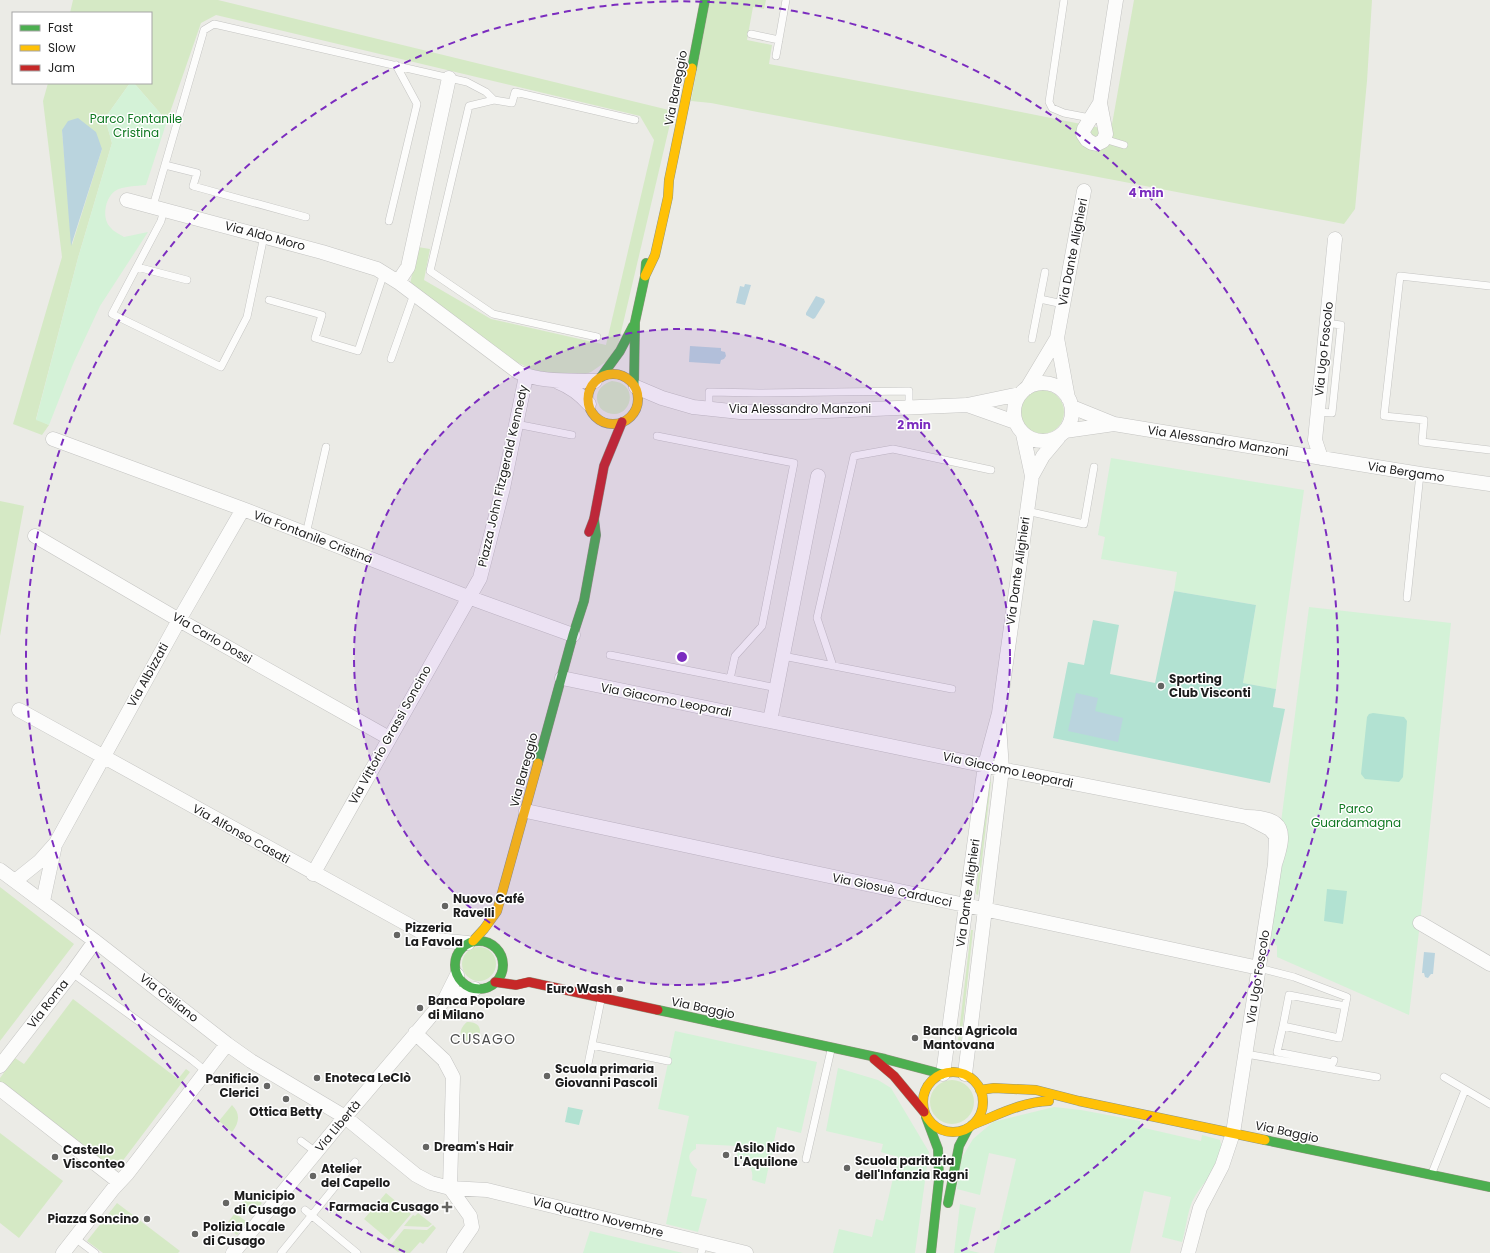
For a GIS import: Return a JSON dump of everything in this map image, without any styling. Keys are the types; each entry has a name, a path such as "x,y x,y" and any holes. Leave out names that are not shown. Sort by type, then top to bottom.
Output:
{"street":[{"name":"Via Bareggio","path":"578,585 588,533 594,519 604,466 622,422 634,414 637,408 638,401 635,386 635,322 645,276 647,255 661,196 669,180 705,0"},
{"path":"1100,103 1090,118 1083,134 1087,140 1098,144 1104,139 1106,134 1100,103 1116,0"},
{"path":"398,282 408,267 449,78"},
{"name":"Via Dante Alighieri","path":"1070,402 1057,338 1084,191"},
{"name":"Via Aldo Moro","path":"127,200 159,207 322,252 378,270 398,282 518,372 526,376 554,380"},
{"name":"Via Ugo Foscolo","path":"1321,458 1315,440 1335,239"},
{"name":"Via Bareggio","path":"598,430 592,410 589,392 620,351 635,322"},
{"name":"Via Dante Alighieri","path":"1023,391 1057,338"},
{"path":"554,380 598,379 614,373 626,377 635,386"},
{"name":"Piazza John Fitzgerald Kennedy","path":"468,597 480,578 503,488 526,376"},
{"path":"554,380 570,387 580,394 592,410 607,423 622,422"},
{"path":"1045,383 1054,385 1062,390 1070,402 1072,415 1070,424 1062,434 1047,441 1034,440 1023,434 1016,422 1014,407 1023,391 1036,384 1045,383"},
{"name":"Via Alessandro Manzoni","path":"635,386 662,398 692,407 740,412 804,412 967,405 1023,391"},
{"name":"Via Alessandro Manzoni","path":"1070,402 1114,424 1321,458"},
{"name":"Via Alessandro Manzoni","path":"967,405 1016,422"},
{"name":"Via Alessandro Manzoni","path":"1062,434 1114,424"},
{"name":"Via Dante Alighieri","path":"942,1074 985,765 998,713 1032,476 1023,434"},
{"name":"Via Dante Alighieri","path":"1032,476 1043,456 1062,434"},
{"name":"Via Fontanile Cristina","path":"53,439 243,509 468,597 573,635"},
{"name":"Via Bareggio","path":"601,444 604,466"},
{"name":"Via Bergamo","path":"1321,458 1490,484"},
{"path":"770,721 818,476"},
{"name":"Via Albizzati","path":"16,881 40,861 56,843 102,757 243,509"},
{"name":"Via Bareggio","path":"471,942 484,929 497,911 526,811 573,635 584,601 596,535 594,519"},
{"name":"Via Carlo Dossi","path":"35,536 179,620 389,738"},
{"name":"Via Vittorio Grassi Soncino","path":"313,874 468,597"},
{"name":"Via Bareggio","path":"573,635 575,600"},
{"name":"Via Giacomo Leopardi","path":"562,678 1002,769 1247,817 1270,820 1276,824"},
{"name":"Via Alfonso Casati","path":"19,710 313,874 436,940 471,942"},
{"name":"Via Dante Alighieri","path":"965,1074 1002,769 998,713"},
{"name":"Via Giosuè Carducci","path":"526,811 1259,968"},
{"name":"Via Giacomo Leopardi","path":"1247,817 1270,829 1276,836 1275,864"},
{"name":"Via Ugo Foscolo","path":"1233,1133 1275,864 1281,848 1282,835 1280,828 1276,824"},
{"name":"Via Albizzati","path":"43,901 56,843"},
{"name":"Via Cisliano","path":"0,870 43,901 250,1061 345,1117"},
{"path":"497,911 501,924"},
{"path":"1420,923 1490,964"},
{"path":"445,999 476,989 486,988 495,982 502,970 503,962 501,955 501,938"},
{"name":"Via Roma","path":"0,1066 95,941"},
{"path":"476,989 466,985 457,975 455,967 455,959 462,948 471,942 481,941 496,947 501,955 512,966"},
{"name":"Via Libertà","path":"233,1253 286,1194 316,1152 445,999 457,975"},
{"name":"Via Baggio","path":"495,982 516,985 526,979 601,998 871,1058 885,1059 942,1074"},
{"path":"416,1033 444,1060 453,1077 450,1188 470,1216 472,1227 454,1253"},
{"path":"63,1253 116,1186 209,1076 227,1044"},
{"name":"Via Baggio","path":"871,1058 894,1076 925,1114"},
{"path":"931,1253 938,1179 938,1149 925,1114 923,1101 927,1087 931,1081 942,1074 954,1072 965,1074 974,1081 980,1090 983,1099 983,1108 980,1116 970,1127 959,1146 948,1209"},
{"name":"Via Baggio","path":"980,1090 994,1088 1036,1090 1079,1101 1490,1187"},
{"path":"0,1089 116,1186"},
{"name":"Via Baggio","path":"970,1127 1017,1105 1044,1100 1079,1101"},
{"path":"925,1114 932,1124 946,1132 957,1132 970,1127"},
{"name":"Via Quattro Novembre","path":"345,1117 416,1175 431,1184 450,1188 487,1190 592,1214 703,1248 746,1253"},
{"path":"1188,1253 1200,1208 1222,1166 1233,1133"}],"lane":[{"path":"776,56 786,0"},
{"path":"1064,0 1050,105 1052,108 1064,113 1090,118"},
{"path":"264,236 247,317 221,367 112,314 161,221 159,207 164,165 204,30 214,24 467,82 486,92 494,100"},
{"path":"750,34 779,40"},
{"path":"389,221 417,104 396,65"},
{"path":"597,337 493,314 430,272 469,106 494,100 512,103 515,92 635,120"},
{"path":"1104,139 1124,145"},
{"path":"164,165 197,173 193,186 306,217"},
{"path":"137,267 187,280"},
{"path":"1032,339 1045,272"},
{"path":"269,300 322,315 315,338 358,351 384,273"},
{"path":"1490,286 1400,276 1384,416 1424,420 1422,442 1490,450"},
{"path":"390,359 414,294"},
{"path":"1040,299 1063,304"},
{"path":"709,409 709,392 760,393 909,391 909,407"},
{"path":"516,424 572,435"},
{"path":"657,436 794,463 762,626 735,656 730,679"},
{"path":"306,534 326,447"},
{"path":"833,666 817,618 854,456 893,449 991,470"},
{"path":"1027,511 1084,524 1094,467"},
{"path":"1406,598 1420,474"},
{"path":"610,655 777,688"},
{"path":"783,656 952,689"},
{"path":"1259,968 1294,977 1347,997 1339,1038 1282,1026"},
{"path":"72,973 209,1076"},
{"path":"1322,1001 1324,988"},
{"path":"1334,1060 1333,1063 1277,1052 1282,1026 1289,995 1345,1006"},
{"path":"587,1070 601,998"},
{"path":"592,1045 668,1061"},
{"path":"806,1159 831,1048"},
{"path":"1246,1054 1377,1076"},
{"path":"1444,1077 1490,1104"},
{"path":"1432,1175 1464,1090"},
{"path":"301,1141 316,1152"},
{"path":"281,1253 355,1162"},
{"path":"305,1210 357,1253"},
{"path":"75,1238 95,1253"}],"green space":[{"path":"73,0 218,0 673,111 618,345 607,361 591,372 577,377 540,373 512,360 410,284 418,247 430,249 424,280 491,319 606,345 654,140 640,116 216,15 201,23 167,121 135,84 152,84 152,12 70,12"},
{"path":"710,0 766,0 764,9 753,7 747,40 772,45 769,64 1111,130 1134,0 1372,0 1367,81 1355,209 1344,224 711,103 691,101"},
{"path":"48,84 129,84 105,118 112,143 78,258 36,419 49,425 42,435 13,424 62,257 43,101","holes":["62,130 102,149 72,245"]},
{"name":"Parco Fontanile Cristina","path":"129,84 135,84 167,121 146,185 126,187 115,191 109,198 105,214 111,228 124,237 148,232 100,306 73,364 49,425 36,420 78,258 112,143 105,118"},
{"path":"612,381 621,383 627,388 630,394 630,401 627,407 622,412 616,414 608,413 602,410 597,401 598,393 601,387"},
{"path":"1038,390 1046,390 1051,391 1058,396 1063,403 1063,421 1058,428 1051,433 1038,434 1030,431 1023,424 1020,416 1020,408 1023,400 1030,393"},
{"path":"1111,458 1304,490 1276,689 1243,683 1256,605 1174,591 1177,572 1101,559 1105,537 1098,535"},
{"path":"0,501 24,506 0,636"},
{"name":"Sporting Club Visconti","path":"1174,591 1256,605 1243,683 1276,689 1273,707 1285,709 1270,783 1053,738 1068,662 1084,665 1093,620 1119,625 1110,674 1155,683"},
{"name":"Parco Guardamagna","path":"1309,607 1451,623 1409,1015 1277,957 1277,946 1270,938 1281,822"},
{"path":"1373,713 1404,717 1407,721 1403,777 1399,782 1365,779 1361,774 1367,717 1369,714"},
{"path":"989,781 991,782 978,895 976,894"},
{"path":"0,887 74,944 0,1041"},
{"path":"1327,889 1347,891 1343,924 1324,921"},
{"path":"971,930 973,930 961,1041 964,1047 954,1045 958,1041"},
{"path":"479,947 491,952 496,964 491,976 479,981 467,976 462,964 467,952"},
{"path":"73,999 178,1079 186,1069 190,1072 115,1171 0,1085 0,1078 15,1058 24,1064"},
{"path":"467,1022 474,1023 480,1030 477,1039 473,1041 468,1041 463,1038 461,1034 462,1028"},
{"path":"675,1031 817,1062 801,1133 777,1127 765,1184 752,1180 752,1172 749,1166 737,1159 738,1146 696,1144 696,1149 690,1153 689,1156 690,1161 697,1169 691,1196 707,1199 698,1232 666,1224 689,1116 658,1109"},
{"path":"838,1068 878,1080 891,1088 929,1152 915,1253 833,1253 839,1229 872,1237 876,1219 883,1221 898,1157 881,1152 883,1144 826,1131"},
{"path":"948,1080 956,1080 968,1086 974,1098 974,1106 968,1118 956,1124 948,1124 936,1118 930,1106 930,1098 936,1086"},
{"path":"232,1105 237,1112 238,1118 232,1132 219,1121"},
{"path":"568,1107 583,1110 579,1125 565,1122"},
{"path":"1054,1107 1081,1110 1140,1121 1140,1127 1201,1141 1202,1135 1220,1140 1220,1157 1217,1165 1192,1202 1182,1242 1162,1237 1171,1197 1144,1191 1130,1253 994,1253 1016,1159 989,1153 980,1195 957,1189 960,1161 973,1139 993,1122"},
{"path":"0,1133 63,1181 19,1238 0,1223"},
{"path":"250,1193 262,1203 252,1216 240,1206"},
{"path":"386,1193 411,1214 389,1240 364,1219"},
{"path":"117,1203 180,1251 178,1253 103,1253 87,1241"},
{"path":"960,1204 976,1208 967,1250 980,1253 954,1253"},
{"path":"235,1213 247,1222 237,1235 225,1226"},
{"path":"418,1213 432,1224 428,1227 404,1226 413,1215 415,1216"},
{"path":"433,1225 436,1228 423,1244 420,1242 410,1253 398,1252 390,1246 404,1229 427,1230"},
{"path":"590,1231 683,1253 583,1253"}],"water":[{"path":"78,118 96,132 102,149 71,246 62,130 68,121"},
{"path":"745,284 751,285 745,305 736,303 740,286 744,287"},
{"path":"816,296 824,299 825,302 813,319 806,315 806,313"},
{"path":"690,346 721,348 721,351 725,352 726,356 721,360 720,364 689,362"},
{"path":"1076,693 1098,698 1095,711 1123,718 1118,742 1068,731"},
{"path":"1424,952 1435,953 1433,974 1431,974 1428,978 1425,977 1424,973 1422,973"}],"traffic: fast":[{"path":"692,68 705,0"},
{"path":"634,385 635,322 645,276 646,263"},
{"path":"601,377 620,351 633,326"},
{"path":"538,763 573,635 584,601 596,535 594,519"},
{"path":"474,941 484,941 496,948 503,960 503,965 503,970 496,982 484,989 474,989 466,985 459,978 455,970 455,960 459,952 466,945 474,941"},
{"path":"658,1010 885,1059 942,1074"},
{"path":"926,1117 938,1149 939,1179 931,1253"},
{"path":"948,1203 959,1146 968,1129"},
{"path":"1265,1140 1490,1187"}],"traffic: slow":[{"path":"645,276 655,255 668,197 669,180 692,68"},
{"path":"608,374 618,374 631,381 638,394 638,399 638,404 631,417 618,424 608,424 599,420 592,413 588,404 588,394 592,385 599,378 608,374"},
{"path":"473,941 497,911 538,763"},
{"path":"947,1072 959,1072 970,1077 978,1085 983,1096 983,1102 981,1114 970,1127 959,1132 947,1132 936,1127 928,1119 923,1108 923,1096 928,1085 936,1077 947,1072"},
{"path":"980,1090 994,1088 1036,1090 1079,1101 1265,1140"},
{"path":"972,1125 1019,1106 1049,1101"}],"traffic: jam":[{"path":"589,532 594,519 604,466 622,422"},
{"path":"495,982 516,985 529,982 658,1010"},
{"path":"874,1059 894,1076 924,1112"}],"place":[{"name":"Sporting Club Visconti","path":"1161,686"},
{"name":"Nuovo Café Ravelli","path":"445,906"},
{"name":"Pizzeria La Favola","path":"397,935"},
{"name":"Euro Wash","path":"620,989"},
{"name":"Banca Popolare di Milano","path":"420,1008"},
{"name":"Banca Agricola Mantovana","path":"915,1038"},
{"name":"Scuola primaria Giovanni Pascoli","path":"547,1076"},
{"name":"Enoteca LeClò","path":"317,1078"},
{"name":"Panificio Clerici","path":"267,1086"},
{"name":"Ottica Betty","path":"286,1099"},
{"name":"Dream's Hair","path":"426,1147"},
{"name":"Asilo Nido L'Aquilone","path":"726,1155"},
{"name":"Castello Visconteo","path":"55,1157"},
{"name":"Scuola paritaria dell'Infanzia Ragni","path":"847,1168"},
{"name":"Atelier del Capello","path":"313,1176"},
{"name":"Municipio di Cusago","path":"226,1203"},
{"name":"Farmacia Cusago","path":"447,1207"},
{"name":"Piazza Soncino","path":"147,1219"},
{"name":"Polizia Locale di Cusago","path":"195,1234"}],"district":[{"name":"CUSAGO","path":"483,1039"}]}
